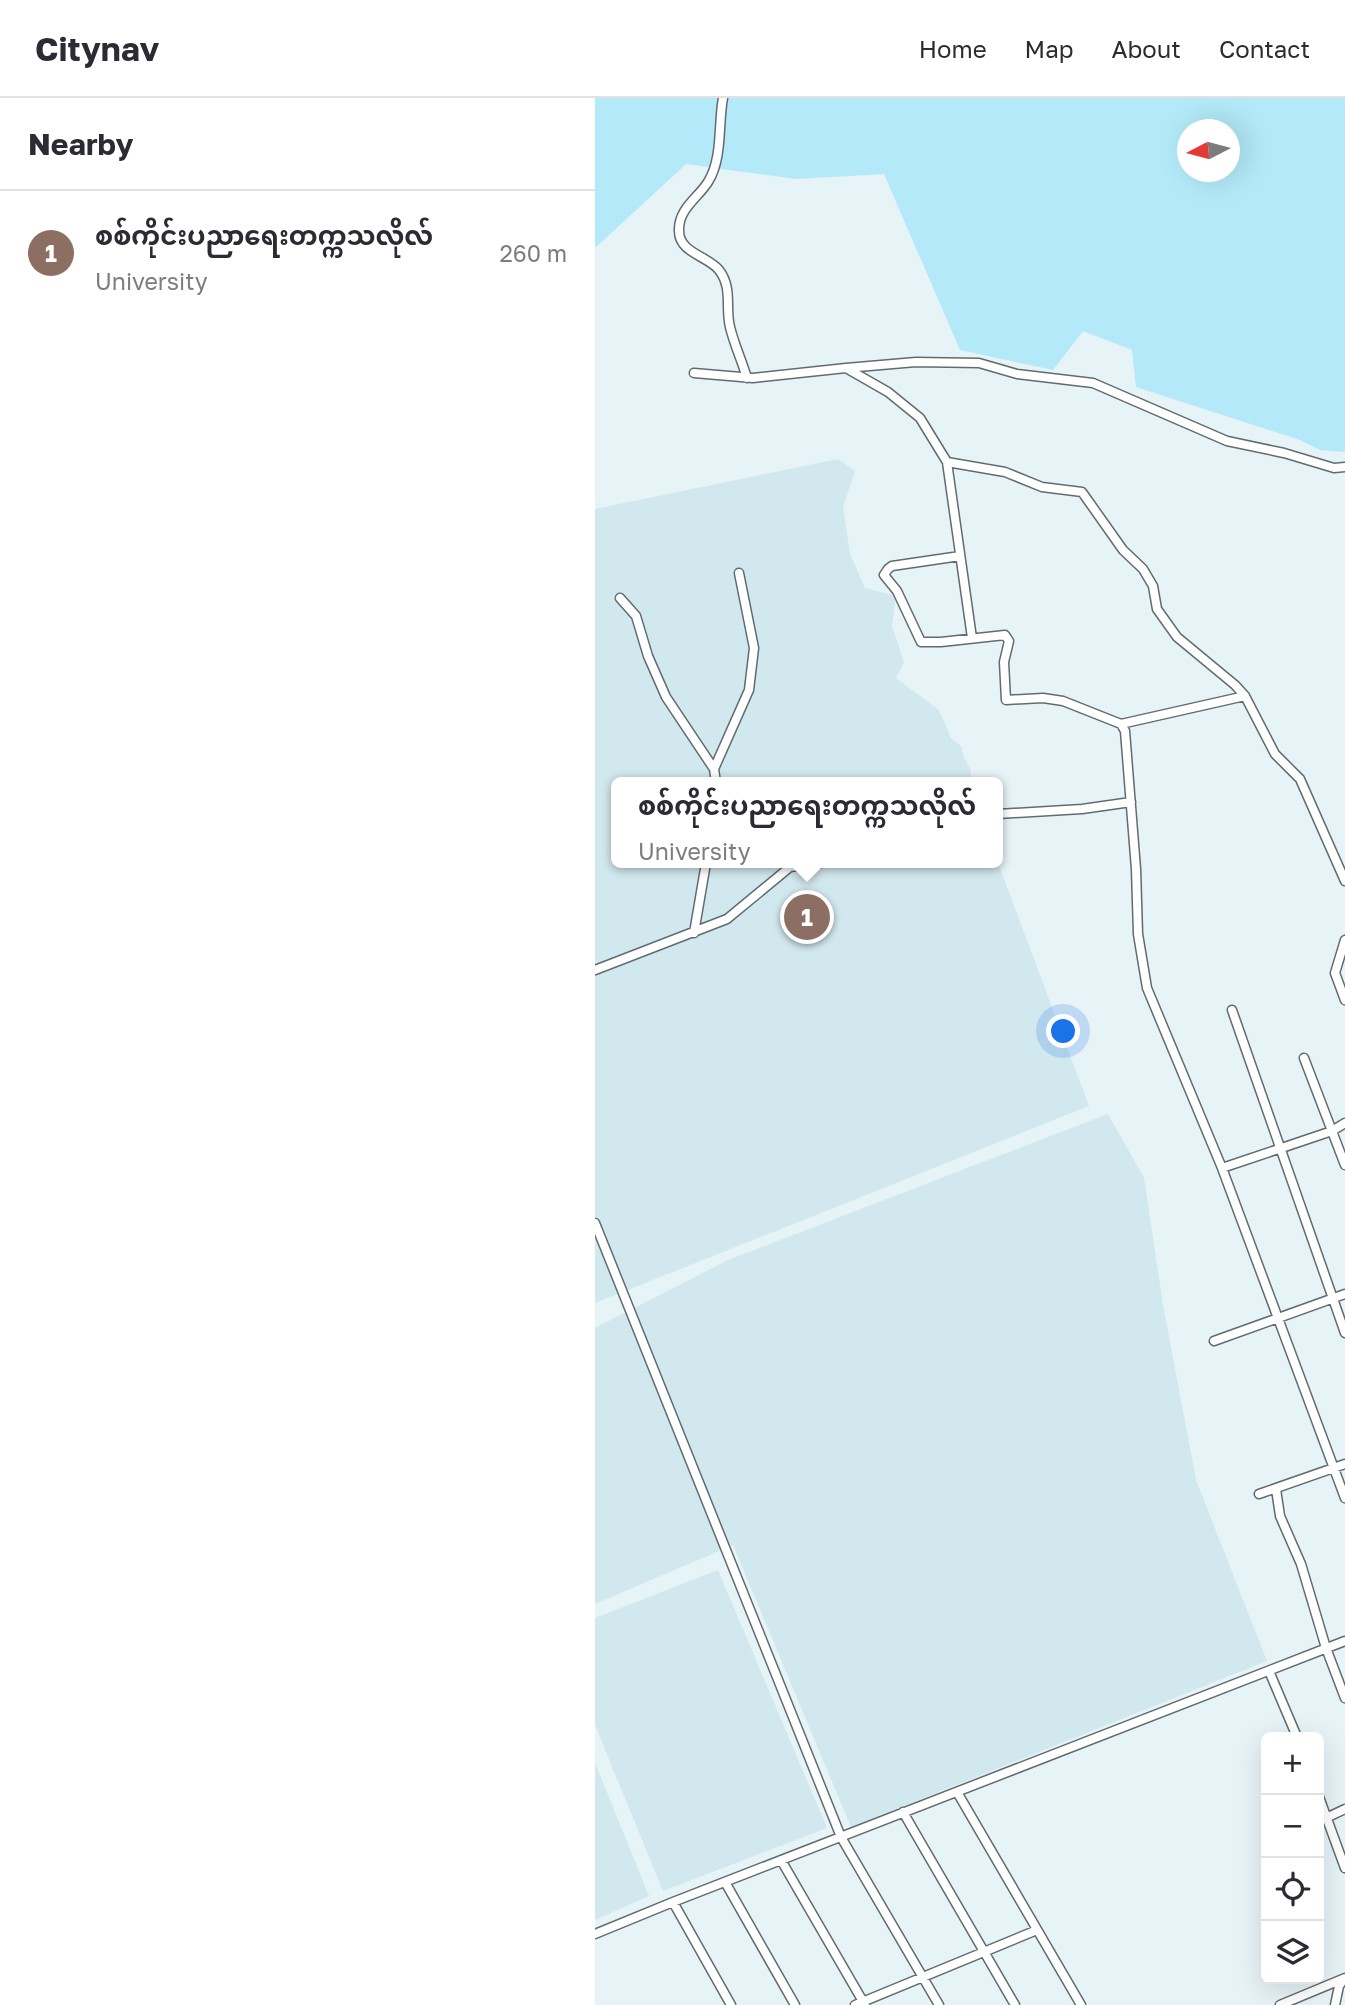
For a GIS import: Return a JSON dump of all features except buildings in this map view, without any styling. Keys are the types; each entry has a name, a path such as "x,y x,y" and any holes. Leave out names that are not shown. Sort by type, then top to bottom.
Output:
{"street":[{"path":"723,98 714,169 708,182 683,213 678,228 680,237 688,248 719,270 729,292 729,326 747,377"},
{"path":"694,373 747,377 916,362 979,363 1017,374 1093,383 1227,441 1284,453 1334,468 1345,467"},
{"path":"846,368 888,392 920,418 947,462 972,638"},
{"path":"947,462 1005,472 1042,487 1082,492 1123,550 1143,569 1153,586 1157,610 1177,637 1245,696 1275,754 1300,779 1345,881"},
{"path":"960,556 892,566 884,575 897,591 921,642 1005,635 1009,641 1004,662 1006,700 1043,698 1063,701 1121,724 1245,696"},
{"path":"714,769 749,690 754,648 739,573"},
{"path":"619,598 636,617 647,656 666,697 714,769 715,777"},
{"path":"1121,724 1125,731 1138,934 1146,988 1222,1168 1345,1498"},
{"path":"1003,814 1082,809 1131,802"},
{"path":"694,933 705,868"},
{"path":"595,970 727,919 789,868"},
{"path":"1345,940 1335,973 1345,1000"},
{"path":"1232,1010 1345,1333"},
{"path":"1304,1058 1345,1164"},
{"path":"1222,1168 1332,1130 1345,1123"},
{"path":"595,1223 841,1836 939,2005"},
{"path":"1214,1341 1345,1294"},
{"path":"1259,1494 1345,1464"},
{"path":"1276,1489 1280,1516 1301,1564 1326,1648 1345,1698"},
{"path":"595,1934 1345,1640"},
{"path":"1269,1671 1295,1732"},
{"path":"957,1792 1081,2005"},
{"path":"1326,1818 1345,1809"},
{"path":"903,1812 1014,2005"},
{"path":"1324,1812 1345,1868"},
{"path":"781,1860 861,2004 1037,1930"},
{"path":"725,1882 795,2005"},
{"path":"673,1902 731,2005"},
{"path":"1279,2005 1345,1978"},
{"path":"1335,2001 1339,1986 1345,1978"},
{"path":"1330,1984 1334,1988 1335,2001"}],"shaded area":[{"path":"595,98 1345,98 1345,452 1320,450 1300,440 1136,387 1132,350 1083,331 1053,370 960,350 884,174 796,179 686,164 595,248"},
{"path":"838,459 855,471 843,507 850,554 865,588 896,596 892,626 904,662 896,678 939,710 951,738 962,747 971,771 970,777 611,777 611,868 1000,868 1089,1106 595,1303 595,509"},
{"path":"1108,1114 1144,1178 1163,1305 1196,1480 1267,1661 851,1827 733,1545 595,1604 595,1328 728,1260"},
{"path":"718,1570 827,1828 663,1891 595,1725 595,1618"},
{"path":"595,1763 649,1896 595,1920"}],"place":[{"name":"စစ်ကိုင်းပညာရေးတက္ကသလိုလ်","path":"807,917"}]}
